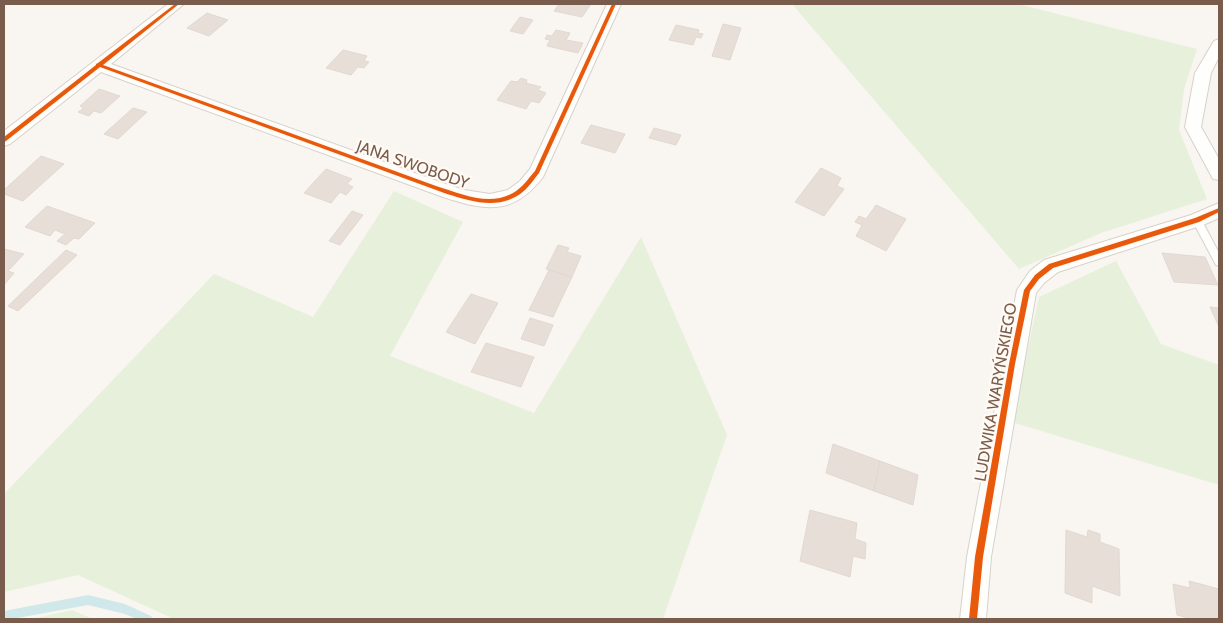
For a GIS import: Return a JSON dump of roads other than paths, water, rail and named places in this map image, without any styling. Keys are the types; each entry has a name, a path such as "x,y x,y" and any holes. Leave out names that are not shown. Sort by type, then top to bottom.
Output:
{"street":[{"path":"4,140 177,4"},
{"name":"JANA SWOBODY","path":"98,66 441,189 474,200 493,202 517,194 524,189 537,172 614,4"},
{"path":"1219,44 1203,73 1193,127 1219,174"},
{"name":"LUDWIKA WARYŃSKIEGO","path":"973,619 979,557 1012,364 1027,290 1036,277 1051,266 1197,220 1219,210"}],"lane":[{"path":"1197,220 1219,262"}],"waterway":[{"path":"4,616 88,600 125,609 148,619"}]}
